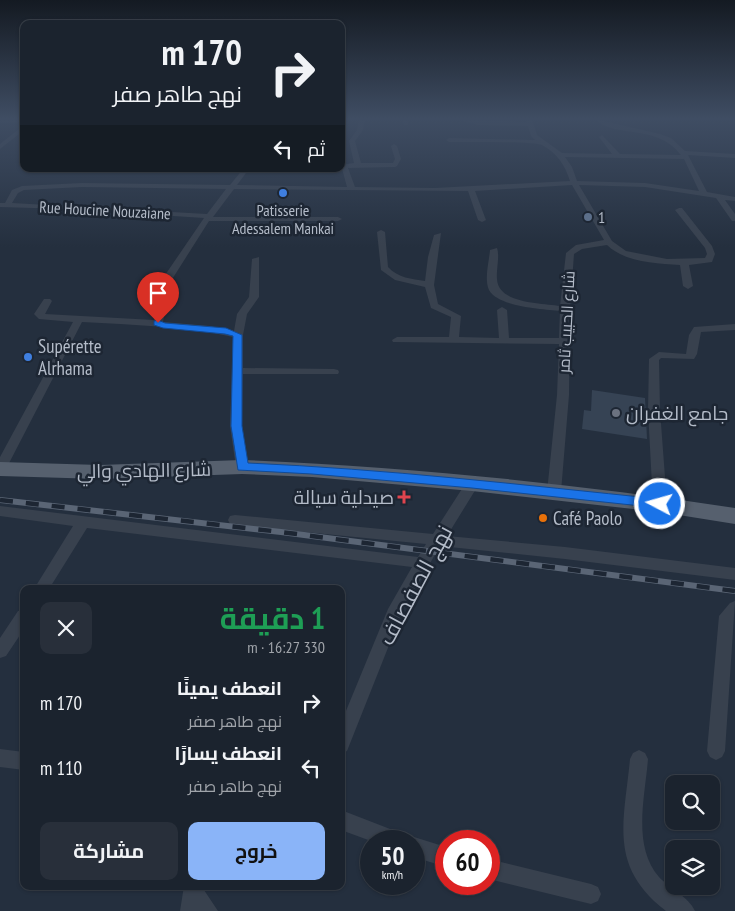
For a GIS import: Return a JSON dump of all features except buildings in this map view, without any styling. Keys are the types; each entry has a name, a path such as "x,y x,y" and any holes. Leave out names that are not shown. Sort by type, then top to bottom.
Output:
{"main road":[{"name":"شارع الهادي والي","path":"0,469 100,472 242,467 312,470 554,492 660,504 735,516"}],"street":[{"path":"345,166 394,165 396,162"},
{"path":"565,162 569,167 574,183 609,242 622,253 684,262 706,261 711,258 711,254 703,239 691,227 679,210"},
{"path":"689,162 704,194"},
{"path":"345,169 352,189"},
{"path":"158,323 166,281 208,217 243,172"},
{"path":"4,205 15,192 22,188 82,185 472,189 574,183 645,185 735,199"},
{"path":"77,193 82,185"},
{"path":"472,189 482,220"},
{"path":"718,196 735,219"},
{"name":"Rue Houcine Nouzaiane","path":"4,205 70,203 208,217 338,219"},
{"path":"381,232 384,268 387,272 393,276 429,285"},
{"path":"438,235 432,257 429,285 434,306 456,316 454,340"},
{"name":"شارع الحبيب ثامر","path":"554,492 560,431 565,309 570,252 579,247 609,242"},
{"path":"494,250 493,282 494,289 498,294 516,302 565,309"},
{"path":"242,467 236,426 238,335 242,314 254,297 256,259"},
{"path":"684,262 688,286"},
{"path":"48,301 40,316 158,323 226,331 238,335"},
{"path":"502,310 504,340"},
{"path":"0,469 79,319"},
{"path":"660,504 654,410 654,359 659,355 690,357 693,352 694,336 698,329 735,327"},
{"path":"396,340 565,341"},
{"path":"237,372 334,372"},
{"name":"نهج الصفصاف","path":"345,735 396,609 422,563 472,484"},
{"path":"0,511 422,563"},
{"path":"235,520 565,553 735,574"},
{"path":"44,585 83,522"},
{"path":"716,751 727,616 735,607"},
{"path":"0,651 20,622"},
{"path":"0,758 20,760"},
{"path":"639,759 632,838 633,849 643,874 652,887 684,911"},
{"path":"345,822 367,830"},
{"path":"500,872 591,894"},
{"path":"193,897 207,911"}],"railway":[{"path":"0,500 281,532 735,591"}],"place":[{"name":"Patisserie Adessalem Mankai","path":"283,193"},
{"name":"1","path":"588,217"},
{"name":"Supérette Alrhama","path":"28,357"},
{"name":"جامع الغفران","path":"616,413"},
{"name":"صيدلية سيالة","path":"404,497"},
{"name":"Café Paolo","path":"543,518"}],"route":[{"path":"158,323 178,327 226,331 238,335 236,426 242,467 312,470 472,484 660,504"}]}
